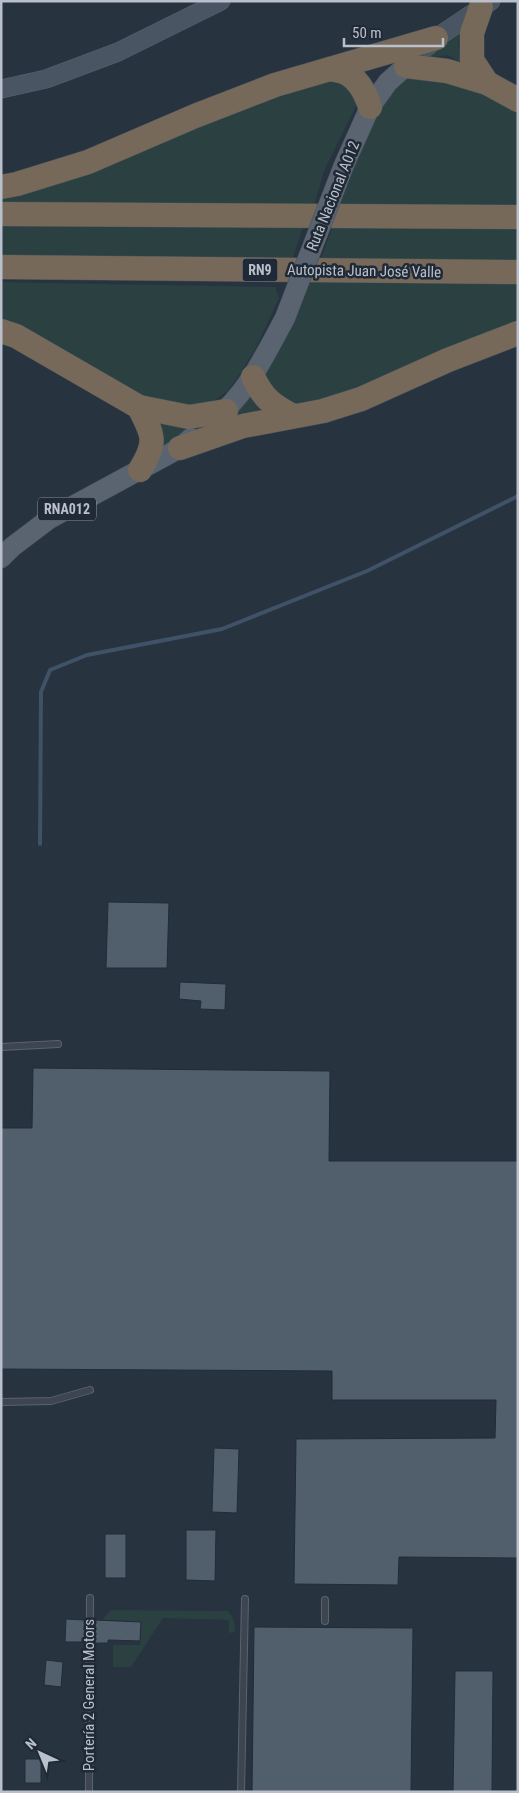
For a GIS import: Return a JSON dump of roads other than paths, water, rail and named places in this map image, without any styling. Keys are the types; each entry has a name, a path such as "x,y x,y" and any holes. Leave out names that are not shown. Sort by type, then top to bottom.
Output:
{"highway":[{"path":"486,4 472,34 472,60 487,83"},
{"path":"1,187 17,184 88,162 195,116 275,85 436,38"},
{"path":"406,66 447,71 487,83 518,100"},
{"path":"330,69 346,73 357,82 366,96 370,107"},
{"path":"1,214 518,217"},
{"name":"Autopista Juan José Valle","path":"1,267 518,272"},
{"path":"1,331 16,336 139,407 189,417 226,411"},
{"path":"180,448 243,426 323,411 361,399 448,360 518,333"},
{"path":"253,377 260,392 274,406 293,416"},
{"path":"139,407 152,434 149,455 140,470"}],"main road":[{"path":"1,89 46,79 118,52 221,1"},
{"path":"406,66 436,38 486,4"},
{"name":"Ruta Nacional A012","path":"1,558 12,547 49,519 180,448 226,411 253,377 286,318 344,165 370,107 388,82 406,66"}],"lane":[{"path":"1,1047 58,1044"},
{"path":"1,1402 51,1401 90,1390"},
{"name":"Portería 2 General Motors","path":"89,1792 90,1598"},
{"path":"241,1792 245,1599"},
{"path":"325,1600 325,1621"}],"waterway":[{"path":"40,844 41,692 50,670 87,655 222,629 367,571 518,496"}]}
